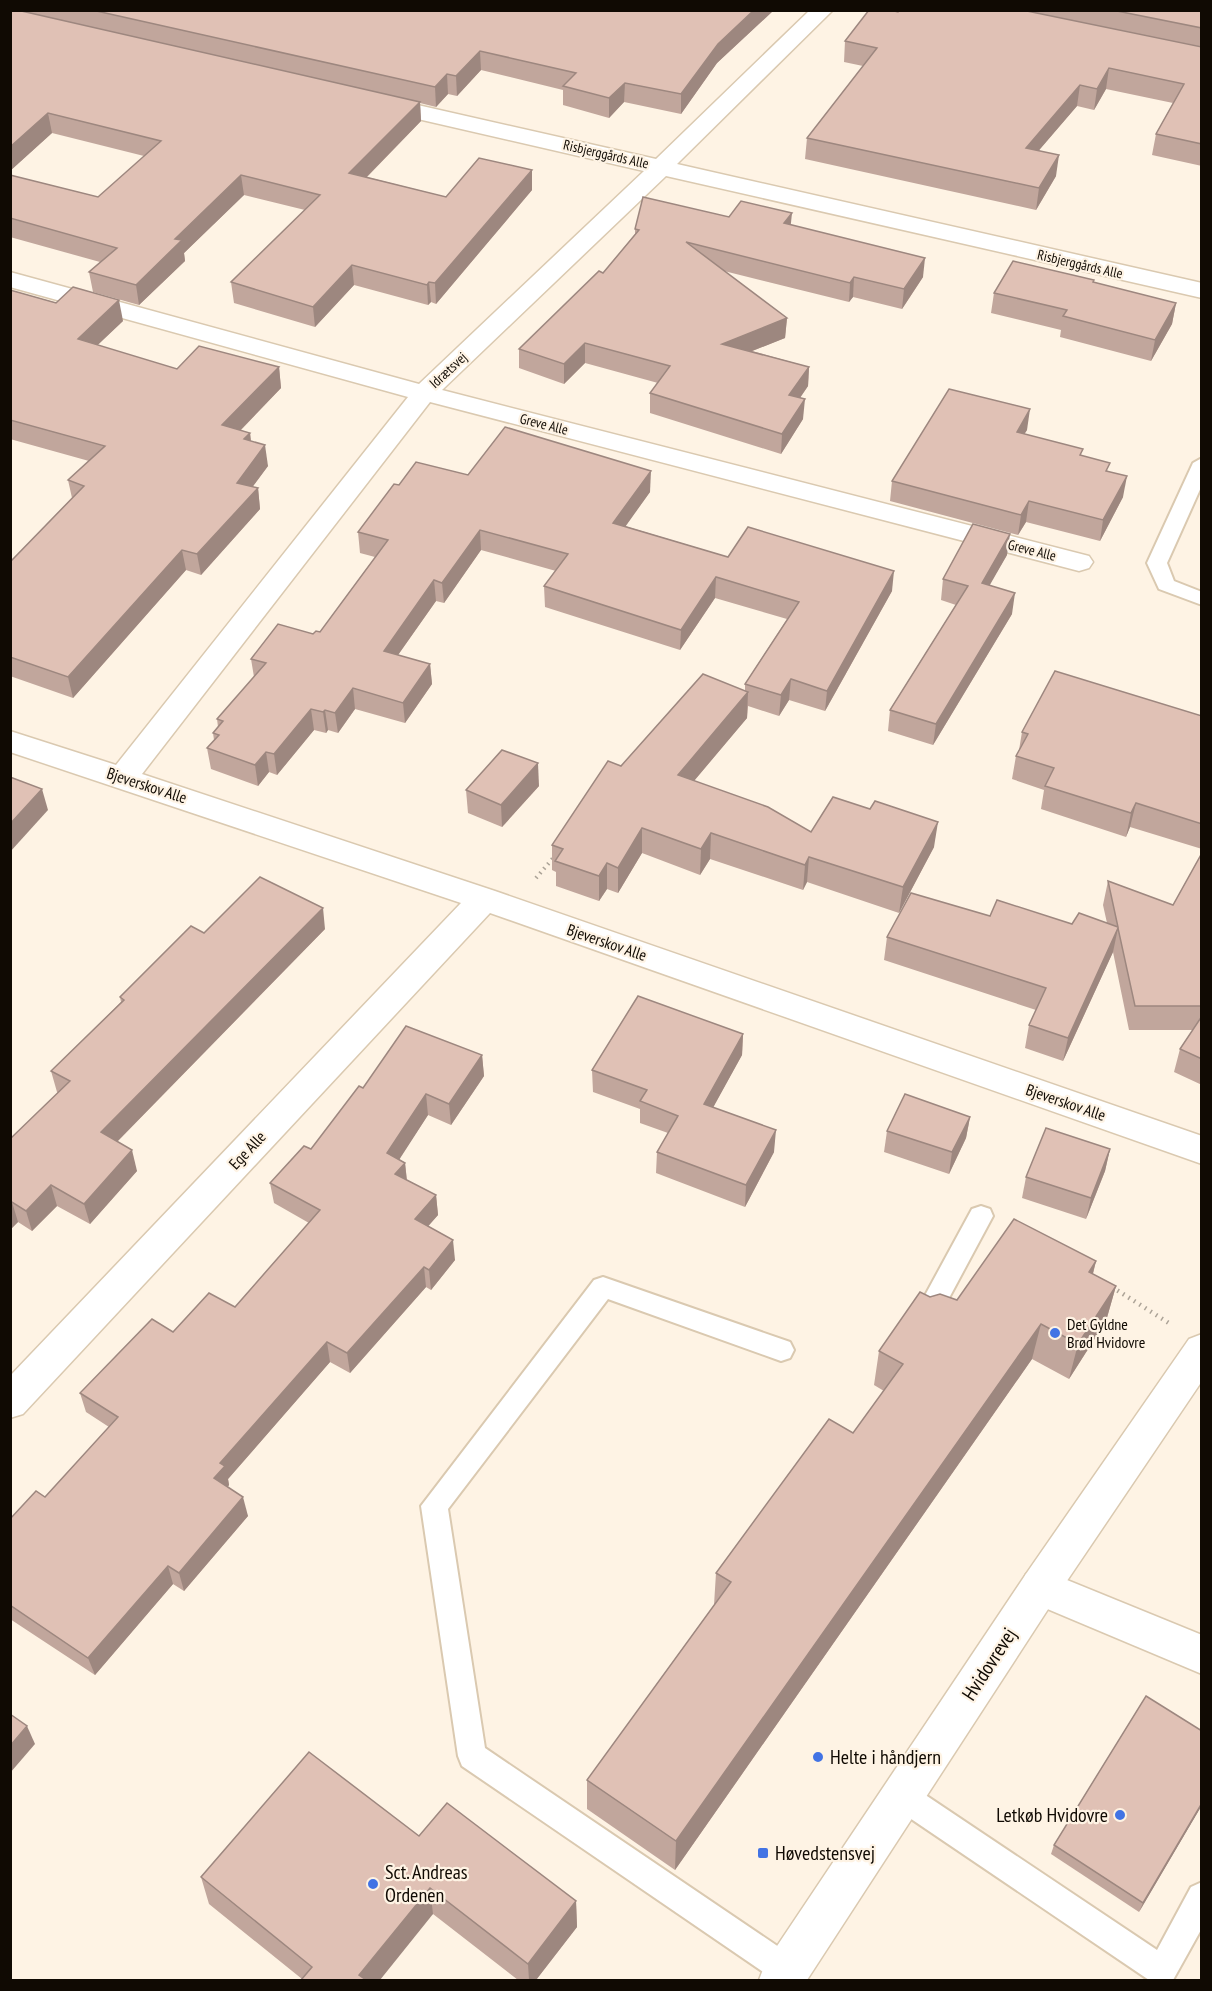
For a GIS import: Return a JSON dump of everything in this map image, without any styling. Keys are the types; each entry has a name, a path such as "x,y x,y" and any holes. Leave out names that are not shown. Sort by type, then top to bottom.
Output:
{"street":[{"name":"Idrætsvej","path":"123,777 424,393 823,10"},
{"name":"Risbjerggårds Alle","path":"361,99 1202,291"},
{"name":"Greve Alle","path":"10,279 424,393 1079,562"},
{"name":"Bjeverskov Alle","path":"10,741 499,904 1202,1150"},
{"name":"Ege Alle","path":"10,1402 499,904"},
{"name":"Hvidovrevej","path":"784,1976 1040,1587 1191,1340"},
{"path":"1040,1587 1202,1655"}],"lane":[{"path":"1202,463 1156,563 1166,585 1202,599"},
{"path":"925,1320 981,1216"},
{"path":"781,1350 603,1287 434,1506 472,1756 784,1976"},
{"path":"902,1796 1162,1971 1202,1897"}],"path":[{"path":"499,904 540,873 555,855"},
{"path":"1104,1282 1191,1340"}],"building":[{"path":"10,10 420,102 349,173 446,197 479,158 532,170 435,283 429,282 427,285 352,265 313,307 231,282 320,195 241,175 175,239 182,240 136,285 89,272 117,248 10,218 10,175 98,197 161,141 48,113 10,147"},
{"path":"92,10 754,10 718,44 681,94 625,83 609,98 563,86 576,73 480,51 456,76 447,74 435,87"},
{"path":"869,10 898,12 900,10 1022,10 1202,47 1202,144 1156,134 1184,84 1109,68 1097,89 1080,85 1026,148 1059,155 1039,188 807,138 877,48 845,41"},
{"path":"1112,10 1202,10 1202,28"},
{"path":"643,197 729,217 741,201 792,213 784,223 925,258 904,289 854,277 850,283 686,242 787,318 722,344 809,367 789,395 805,399 782,434 650,393 670,366 585,343 564,364 519,349 599,271 603,273 639,230 635,229"},
{"path":"1013,261 1094,280 1093,282 1176,303 1155,340 1063,316 1067,310 994,293"},
{"path":"73,287 119,300 78,339 177,369 199,346 279,367 222,425 250,433 244,439 265,445 237,483 258,488 197,554 182,550 68,677 10,657 10,559 12,560 84,486 68,480 105,446 10,420 10,290 56,303"},
{"path":"949,389 1030,409 1017,432 1083,449 1080,455 1110,463 1106,471 1127,476 1103,520 1029,501 1021,515 892,481"},
{"path":"505,427 651,471 613,523 728,557 748,527 894,571 827,691 791,679 781,695 745,684 799,602 716,577 681,630 544,586 568,554 480,530 442,583 434,580 384,651 430,664 403,703 353,688 335,713 311,709 274,754 266,752 255,765 207,748 219,735 213,733 223,721 217,719 266,663 251,659 278,624 313,634 316,631 320,632 388,540 358,532 394,484 399,485 416,462 468,475"},
{"path":"973,524 1010,534 982,583 1015,593 936,724 890,710 968,586 943,579"},
{"path":"1055,671 1202,716 1202,824 1136,803 1131,813 1045,786 1054,768 1016,756 1028,734 1022,732"},
{"path":"703,674 748,692 678,775 768,807 811,832 833,797 870,809 875,801 938,822 903,887 809,857 805,865 711,833 701,849 642,828 618,868 607,863 599,876 555,861 563,849 552,845 608,761 621,766"},
{"path":"502,750 538,763 501,805 466,790"},
{"path":"10,777 42,789 10,824"},
{"path":"1202,853 1202,1006 1135,1006 1118,928 1068,1038 1029,1025 1046,988 887,937 911,893 990,916 997,900 1072,924 1079,913 1118,927 1108,881 1173,905"},
{"path":"260,877 323,908 101,1132 132,1150 84,1204 51,1185 26,1211 10,1203 10,1139 70,1081 51,1071 124,1000 120,997 191,926 204,933"},
{"path":"638,996 743,1034 704,1104 776,1130 746,1185 657,1152 678,1116 640,1101 647,1090 592,1070"},
{"path":"1202,1016 1202,1059 1180,1049"},
{"path":"406,1026 482,1055 449,1104 426,1094 387,1153 405,1163 395,1174 436,1195 415,1219 453,1240 429,1270 424,1267 347,1353 327,1342 220,1463 225,1466 214,1478 243,1497 179,1573 168,1566 88,1658 10,1605 10,1519 36,1491 45,1497 118,1417 80,1393 152,1319 173,1332 209,1293 235,1307 320,1210 270,1183 304,1146 311,1149 359,1086 363,1088"},
{"path":"905,1094 970,1117 952,1152 887,1131"},
{"path":"1046,1128 1110,1149 1091,1198 1026,1177"},
{"path":"1014,1219 1096,1261 1089,1272 1116,1286 1078,1344 1041,1324 676,1841 587,1780 731,1582 716,1573 829,1419 853,1433 903,1364 879,1351 920,1292 930,1297 940,1294 957,1300"},
{"path":"1146,1696 1202,1731 1202,1803 1143,1903 1054,1845"},
{"path":"10,1714 27,1726 10,1746"},
{"name":"Sct. Andreas Ordenen","path":"309,1752 419,1836 447,1803 576,1901 528,1964 430,1888 359,1975 366,1980 301,1980 312,1967 201,1877"}],"place":[{"name":"Det Gyldne Brød Hvidovre","path":"1055,1333"},
{"name":"Helte i håndjern","path":"818,1757"},
{"name":"Letkøb Hvidovre","path":"1120,1815"},
{"name":"Høvedstensvej","path":"763,1853"},
{"name":"Sct. Andreas Ordenen","path":"373,1884"}]}
